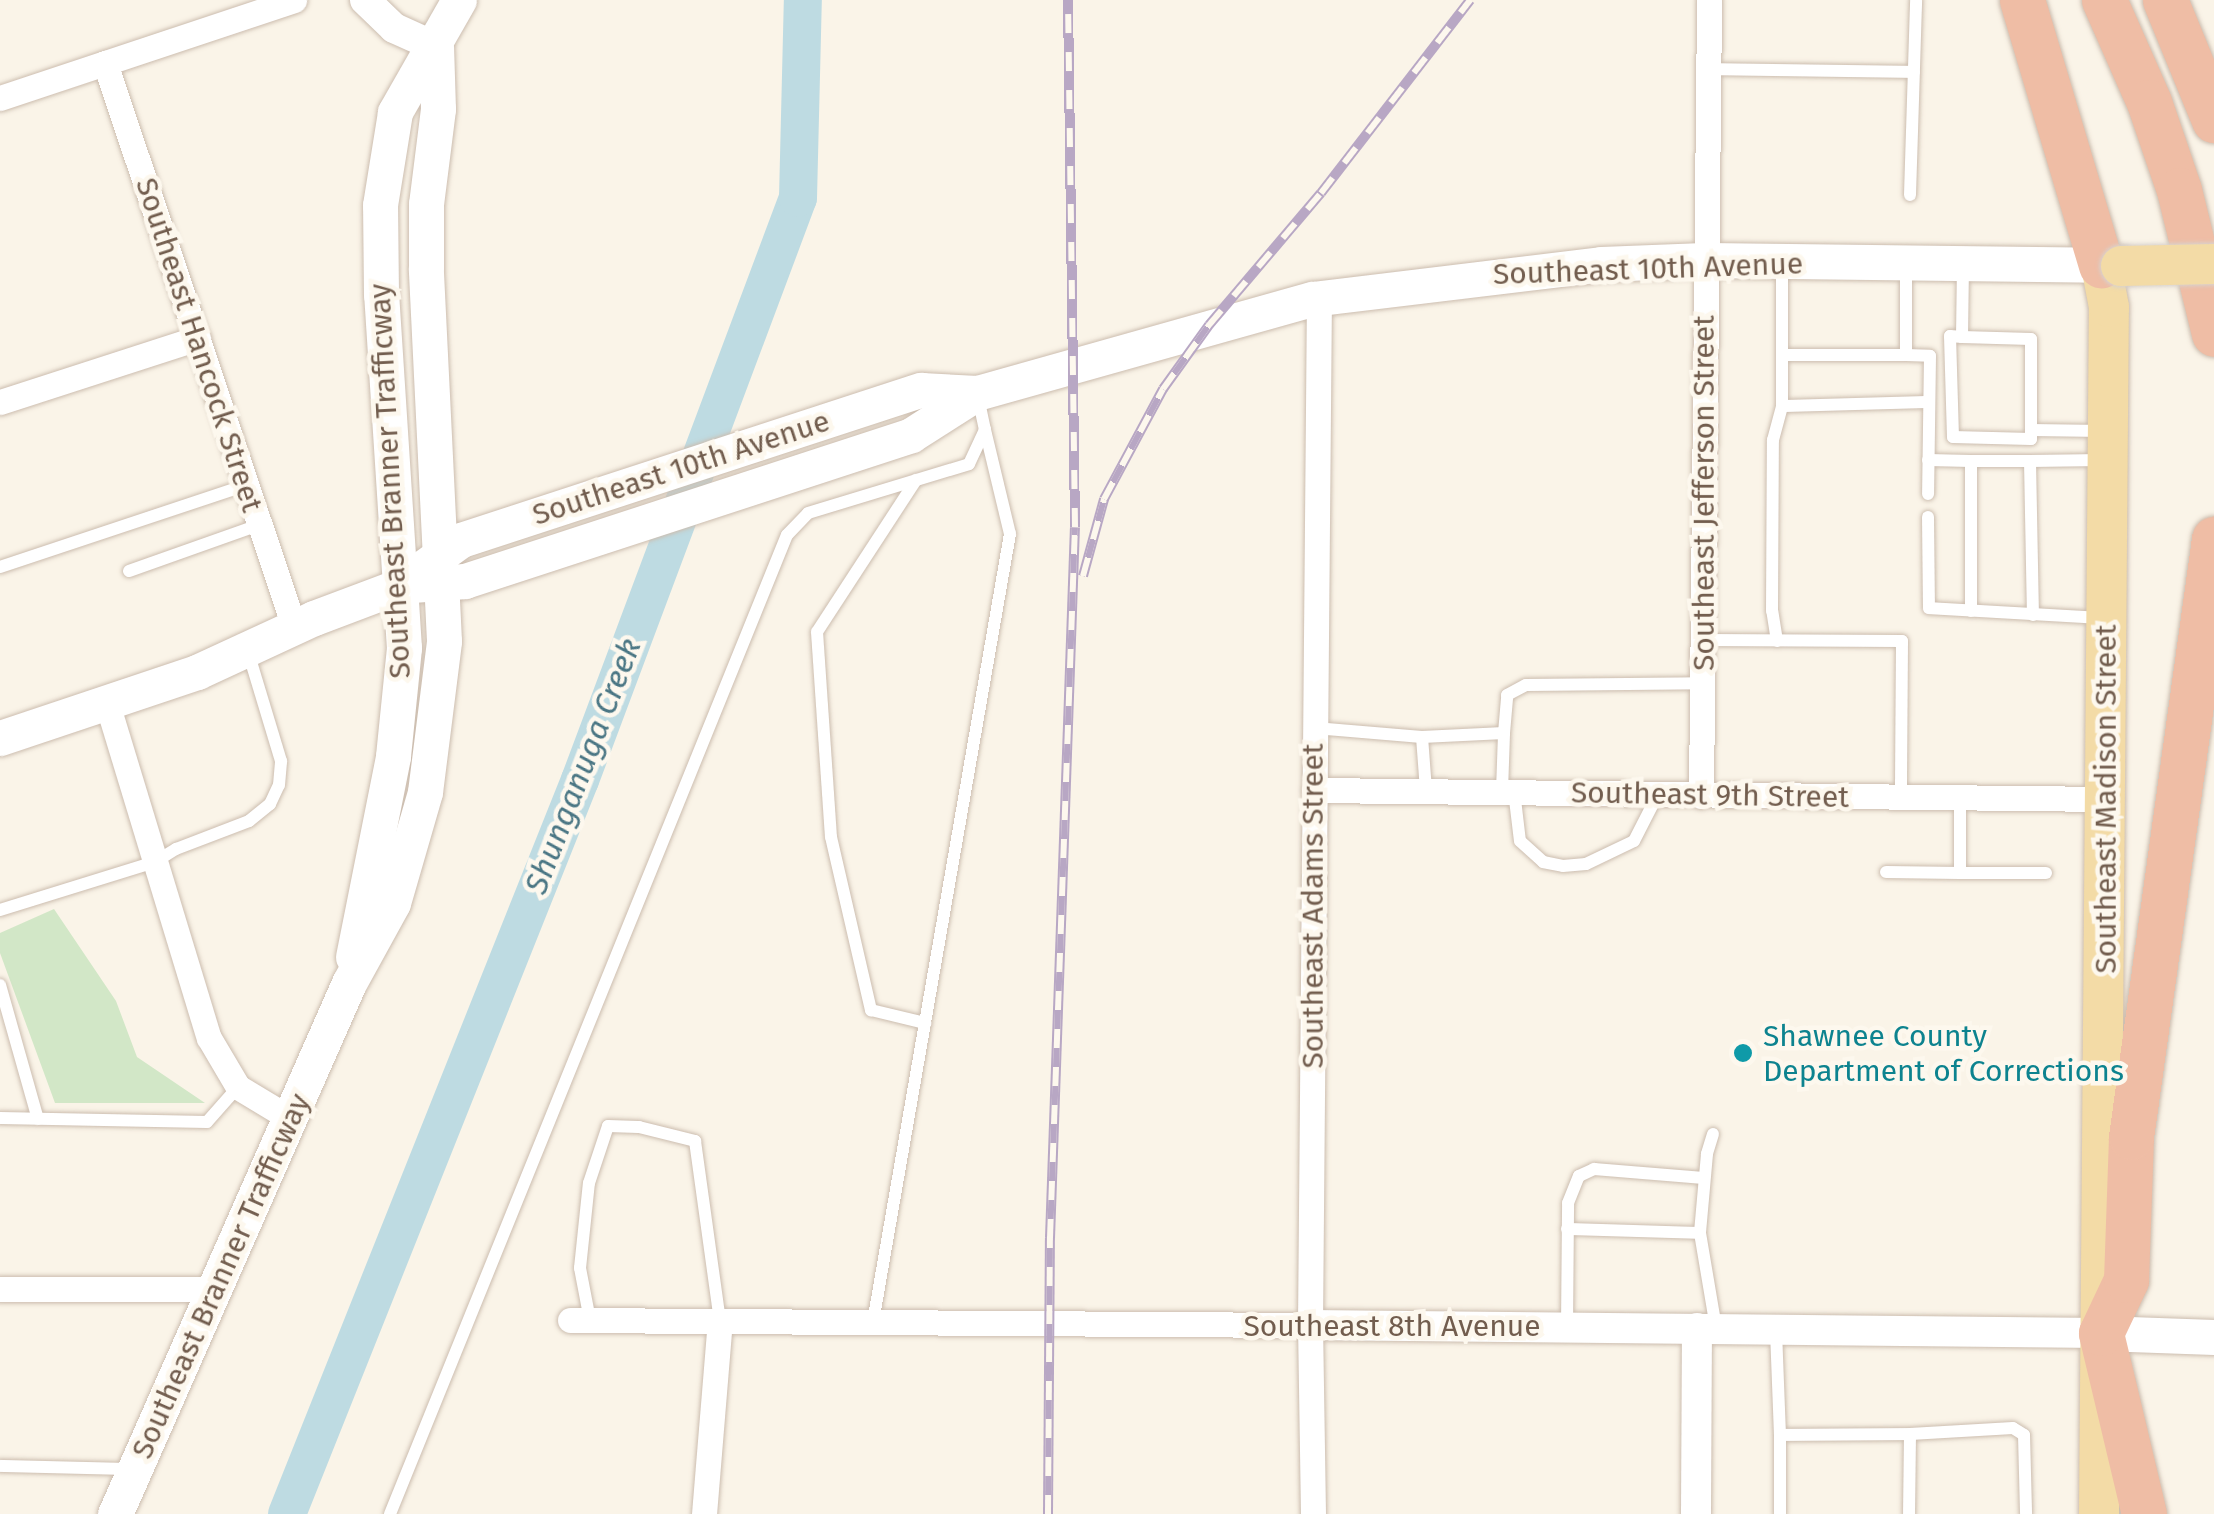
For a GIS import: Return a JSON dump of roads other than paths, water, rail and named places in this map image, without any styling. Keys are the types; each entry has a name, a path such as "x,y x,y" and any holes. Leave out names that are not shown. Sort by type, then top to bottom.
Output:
{"highway":[{"path":"2022,0 2111,265"},
{"path":"2104,0 2149,102 2179,190 2214,334"},
{"path":"2165,0 2214,120"},
{"path":"2144,1514 2100,1333 2126,1280 2132,1137 2214,538"}],"main road":[{"name":"Southeast Branner Trafficway","path":"349,983 393,756 404,648 381,295 380,205 394,112 436,47 459,0"},
{"name":"Southeast Branner Trafficway","path":"115,1514 349,983 393,903 425,792 444,641 426,268 426,204 438,109 436,47"},
{"name":"Southeast 10th Avenue","path":"440,570 465,581 911,435 977,394 1320,298 1540,268 1704,260 2214,264"},
{"name":"Southeast Madison Street","path":"2099,1514 2111,265"},
{"name":"Southeast 10th Avenue","path":"0,738 247,650 294,627 440,570 461,540 921,390 977,394"},
{"name":"Southeast 8th Avenue","path":"2100,1333 2214,1337"}],"street":[{"path":"0,98 294,0"},
{"path":"366,0 394,28 436,47"},
{"name":"Southeast Jefferson Street","path":"1702,796 1708,0"},
{"name":"Southeast Hancock Street","path":"105,63 294,627"},
{"name":"Southeast Adams Street","path":"1312,1514 1310,1325 1320,298"},
{"path":"0,402 198,338"},
{"path":"107,703 209,1038 238,1086 291,1119"},
{"name":"Southeast 9th Street","path":"1314,790 2106,800"},
{"path":"0,1289 215,1289"},
{"name":"Southeast 8th Avenue","path":"580,1320 2100,1333"},
{"path":"704,1514 720,1321"},
{"path":"1696,1514 1706,1328"}],"lane":[{"path":"1910,195 1916,0"},
{"path":"1708,69 1914,72"},
{"path":"1777,641 1772,611 1773,440 1782,406 1782,261"},
{"path":"1906,262 1906,355"},
{"path":"1962,336 1964,264"},
{"path":"1950,336 1962,336 2032,339 2031,439 1953,438 1950,336"},
{"path":"1782,355 1930,356 1928,494"},
{"path":"873,1322 1010,534 977,394"},
{"path":"1782,406 1929,402"},
{"path":"390,1514 787,535 808,513 969,464 985,430"},
{"path":"2031,430 2108,446"},
{"path":"1928,460 2030,461 2108,446"},
{"path":"1971,460 1971,611"},
{"path":"2030,461 2033,614"},
{"path":"916,480 816,632 831,837 870,1010 925,1022"},
{"path":"0,567 246,485"},
{"path":"1928,516 1928,608 2108,619"},
{"path":"129,570 259,525"},
{"path":"1704,640 1902,641 1901,797"},
{"path":"0,910 156,862 176,849 249,821 270,804 282,762 247,650"},
{"path":"1656,796 1634,841 1586,864 1563,866 1543,862 1520,842 1508,791 1504,733 1507,695 1526,685 1703,683"},
{"path":"1314,728 1346,727 1422,737 1504,733"},
{"path":"1422,737 1426,790"},
{"path":"1960,798 1960,873"},
{"path":"1886,872 2046,873"},
{"path":"0,984 38,1119"},
{"path":"0,1118 207,1122 238,1086"},
{"path":"580,1320 580,1268 589,1183 608,1126 639,1127 695,1141 720,1321"},
{"path":"1706,1328 1700,1233 1704,1178 1713,1134"},
{"path":"1567,1327 1570,1191 1580,1176 1594,1169 1704,1178"},
{"path":"1568,1228 1700,1233"},
{"path":"1776,1328 1780,1514"},
{"path":"1780,1435 1964,1433 2013,1428 2024,1435 2026,1514"},
{"path":"1909,1514 1910,1434"},
{"path":"0,1466 135,1469"}],"waterway":[{"name":"Shunganuga Creek","path":"287,1514 580,780 798,198 803,0"}],"railway":[{"path":"1048,1514 1050,1238 1075,527 1068,0"},
{"path":"1083,576 1104,499 1163,389 1209,325 1321,193 1470,0"}],"place":[{"name":"Shawnee County Department of Corrections","path":"1743,1053"}]}
